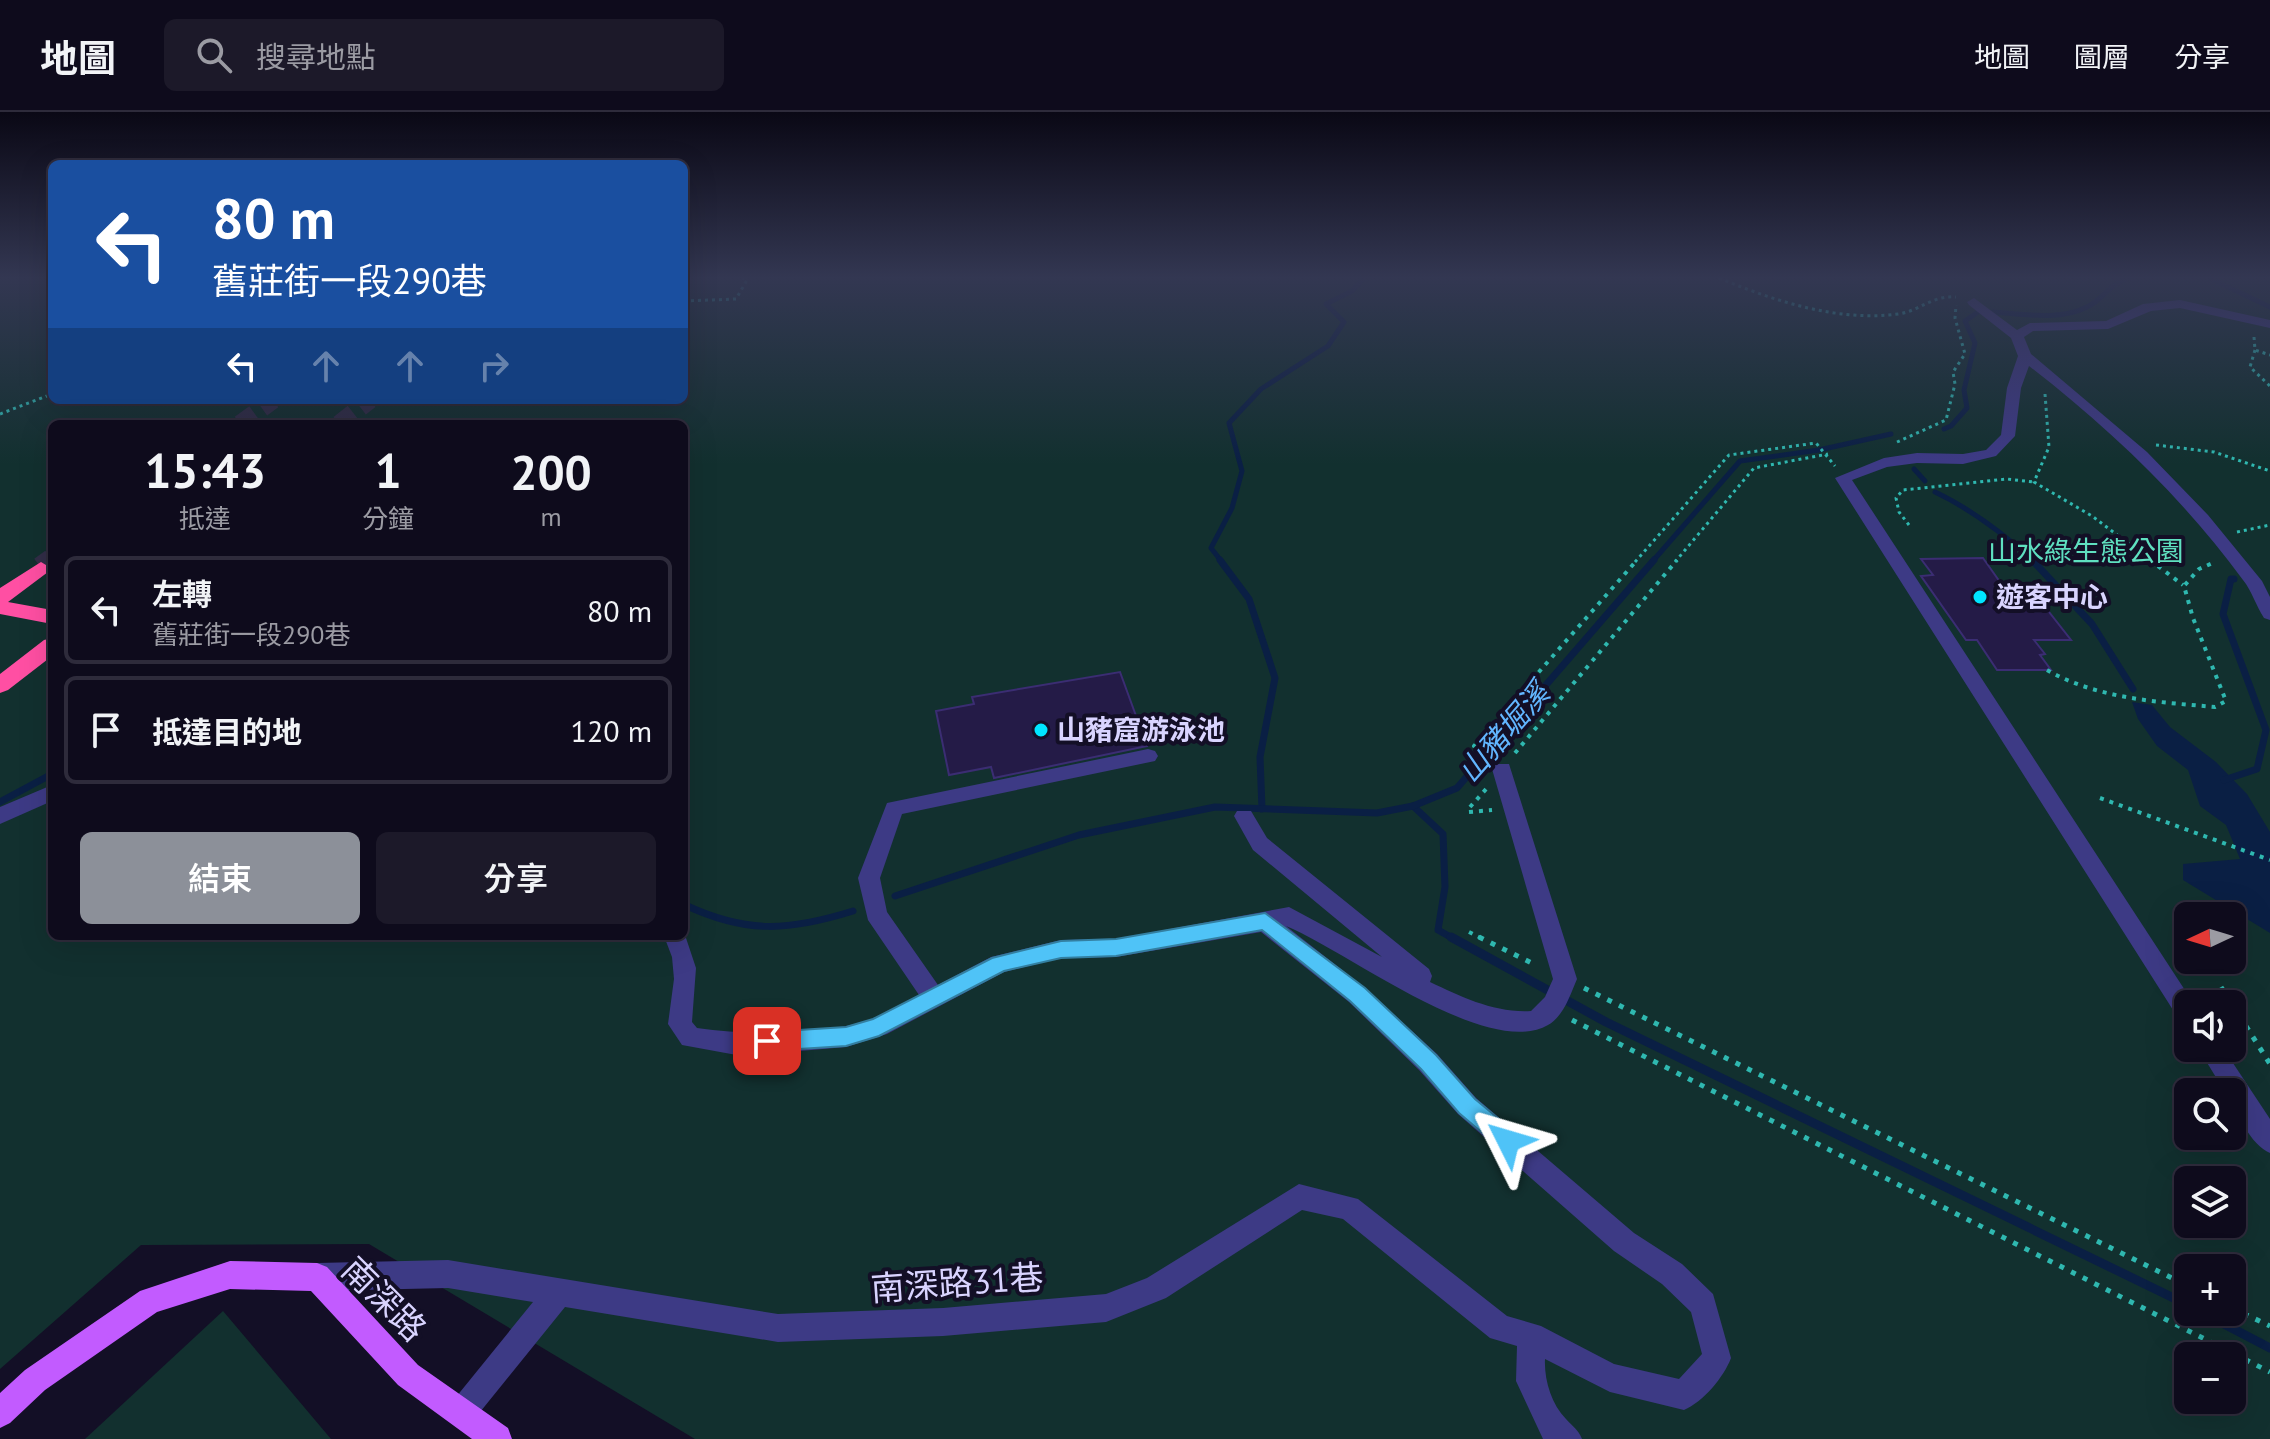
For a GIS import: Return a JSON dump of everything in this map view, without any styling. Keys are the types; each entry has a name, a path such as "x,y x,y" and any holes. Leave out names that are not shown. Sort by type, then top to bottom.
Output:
{"highway":[{"path":"0,598 41,568"},
{"path":"0,607 48,616"},
{"path":"0,685 48,648"}],"main road":[{"name":"南深路","path":"0,1413 35,1380 150,1301 230,1275 317,1277 408,1375 497,1439"}],"street":[{"path":"2019,340 2025,356 2130,444 2221,541 2253,581 2270,614"},
{"path":"2025,356 2014,388 2008,436 1991,453 1963,459 1917,458 1884,463 1843,478 2174,992"},
{"path":"933,996 876,914 869,878 894,808 1148,756"},
{"path":"677,940 684,954 686,977 680,1024 690,1038 704,1042 742,1045 846,1037 879,1027 999,964 1061,949 1116,948 1289,916 1458,1007 1492,1019 1531,1022 1552,1010 1565,979 1502,769"},
{"path":"0,816 48,794"},
{"path":"1244,816 1260,844 1458,1007"},
{"name":"南深路31巷","path":"317,1277 448,1274 778,1328 943,1322 1106,1308 1156,1288 1299,1197 1349,1208 1500,1328 1531,1336 1610,1378 1684,1395 1717,1358 1703,1304 1672,1274 1624,1242 1467,1106 1428,1062 1357,995 1265,922"},
{"path":"2219,1062 2270,1141"},
{"path":"462,1412 559,1292"},
{"path":"1531,1336 1530,1381 1553,1428 1567,1439"}],"path":[{"path":"1884,463 1888,447 1946,420 1955,384 1953,372 1965,354 1961,340"},
{"path":"2254,340 2255,350 2250,367 2270,386"},
{"path":"2255,350 2270,355"},
{"path":"2034,482 2048,459 2050,441 2045,394 2058,381"},
{"path":"0,414 48,396"},
{"path":"1474,746 1729,455 1816,443 1828,454 1843,478"},
{"path":"2130,444 2187,447 2270,471"},
{"path":"1470,807 1754,468 1828,454"},
{"path":"1909,525 1899,512 1896,498 1903,490 2007,479 2034,482 2092,516 2184,586 2193,618 2226,701 2215,707 2123,695 2080,685 2047,670"},
{"path":"2221,541 2244,528 2270,525"},
{"path":"2184,586 2209,562 2237,562"},
{"path":"2100,798 2270,860"},
{"path":"1469,932 2174,1279"},
{"path":"1552,1010 2270,1372"},
{"path":"2246,1026 2270,1064"},
{"path":"2246,1315 2270,1326"}],"green space":[{"name":"山水綠生態公園","path":"0,340 48,340 48,404 688,404 688,340 2270,340 2270,1439 695,1439 369,1244 141,1245 0,1369"},
{"path":"223,1311 331,1439 85,1439"}],"water":[{"path":"2132,702 2152,705 2170,727 2216,762 2247,794 2270,832 2270,933 2246,918 2246,902 2219,902 2183,880 2183,864 2240,859 2226,825 2200,806 2188,770 2157,746 2138,719"}],"building":[{"name":"遊客中心","path":"1983,558 2000,582 2012,582 2035,612 2049,612 2071,640 2034,640 2045,654 2040,655 2051,670 1997,670 1977,640 1966,640 1921,576 1933,575 1921,559"},
{"name":"山豬窟游泳池","path":"1120,672 1147,746 994,778 991,767 949,775 936,711 974,704 972,697"}],"waterway":[{"path":"1222,562 1211,548 1232,508 1242,471 1229,423 1261,389 1328,346 1332,340"},
{"path":"1944,429 1951,426 1967,408 1964,390 1974,340"},
{"name":"山豬堀溪","path":"1652,562 1740,461 1819,450 1891,434"},
{"name":"山豬堀溪","path":"1914,469 1925,481"},
{"name":"山豬堀溪","path":"1935,492 1988,523 2035,562"},
{"path":"1220,560 1249,599 1275,678 1260,757 1262,809"},
{"name":"山豬堀溪","path":"1413,806 1457,788 1654,560"},
{"name":"山豬堀溪","path":"2032,560 2092,624 2133,689"},
{"name":"山豬堀溪","path":"2224,780 2257,769 2266,730 2223,614 2231,579 2234,579"},
{"name":"山豬堀溪","path":"0,802 48,776"},
{"name":"山豬堀溪","path":"1262,809 1377,813 1413,806"},
{"path":"1413,806 1443,834 1445,887 1438,930 1454,939"},
{"name":"山豬堀溪","path":"895,896 1079,835 1215,807 1262,809"},
{"name":"山豬堀溪","path":"688,906 728,921 768,926 808,923 853,911"},
{"path":"1451,937 1606,1022 2174,1298"},
{"path":"2228,1326 2270,1348"}],"tunnel":[{"path":"246,420 268,404"},
{"path":"344,420 365,404"},
{"path":"41,568 48,563"}],"place":[{"name":"遊客中心","path":"1980,597"},
{"name":"山豬窟游泳池","path":"1041,730"}],"route":[{"path":"767,1041 846,1037 879,1027 999,964 1061,949 1116,948 1265,922 1357,995 1428,1062 1467,1106 1508,1141"}]}
